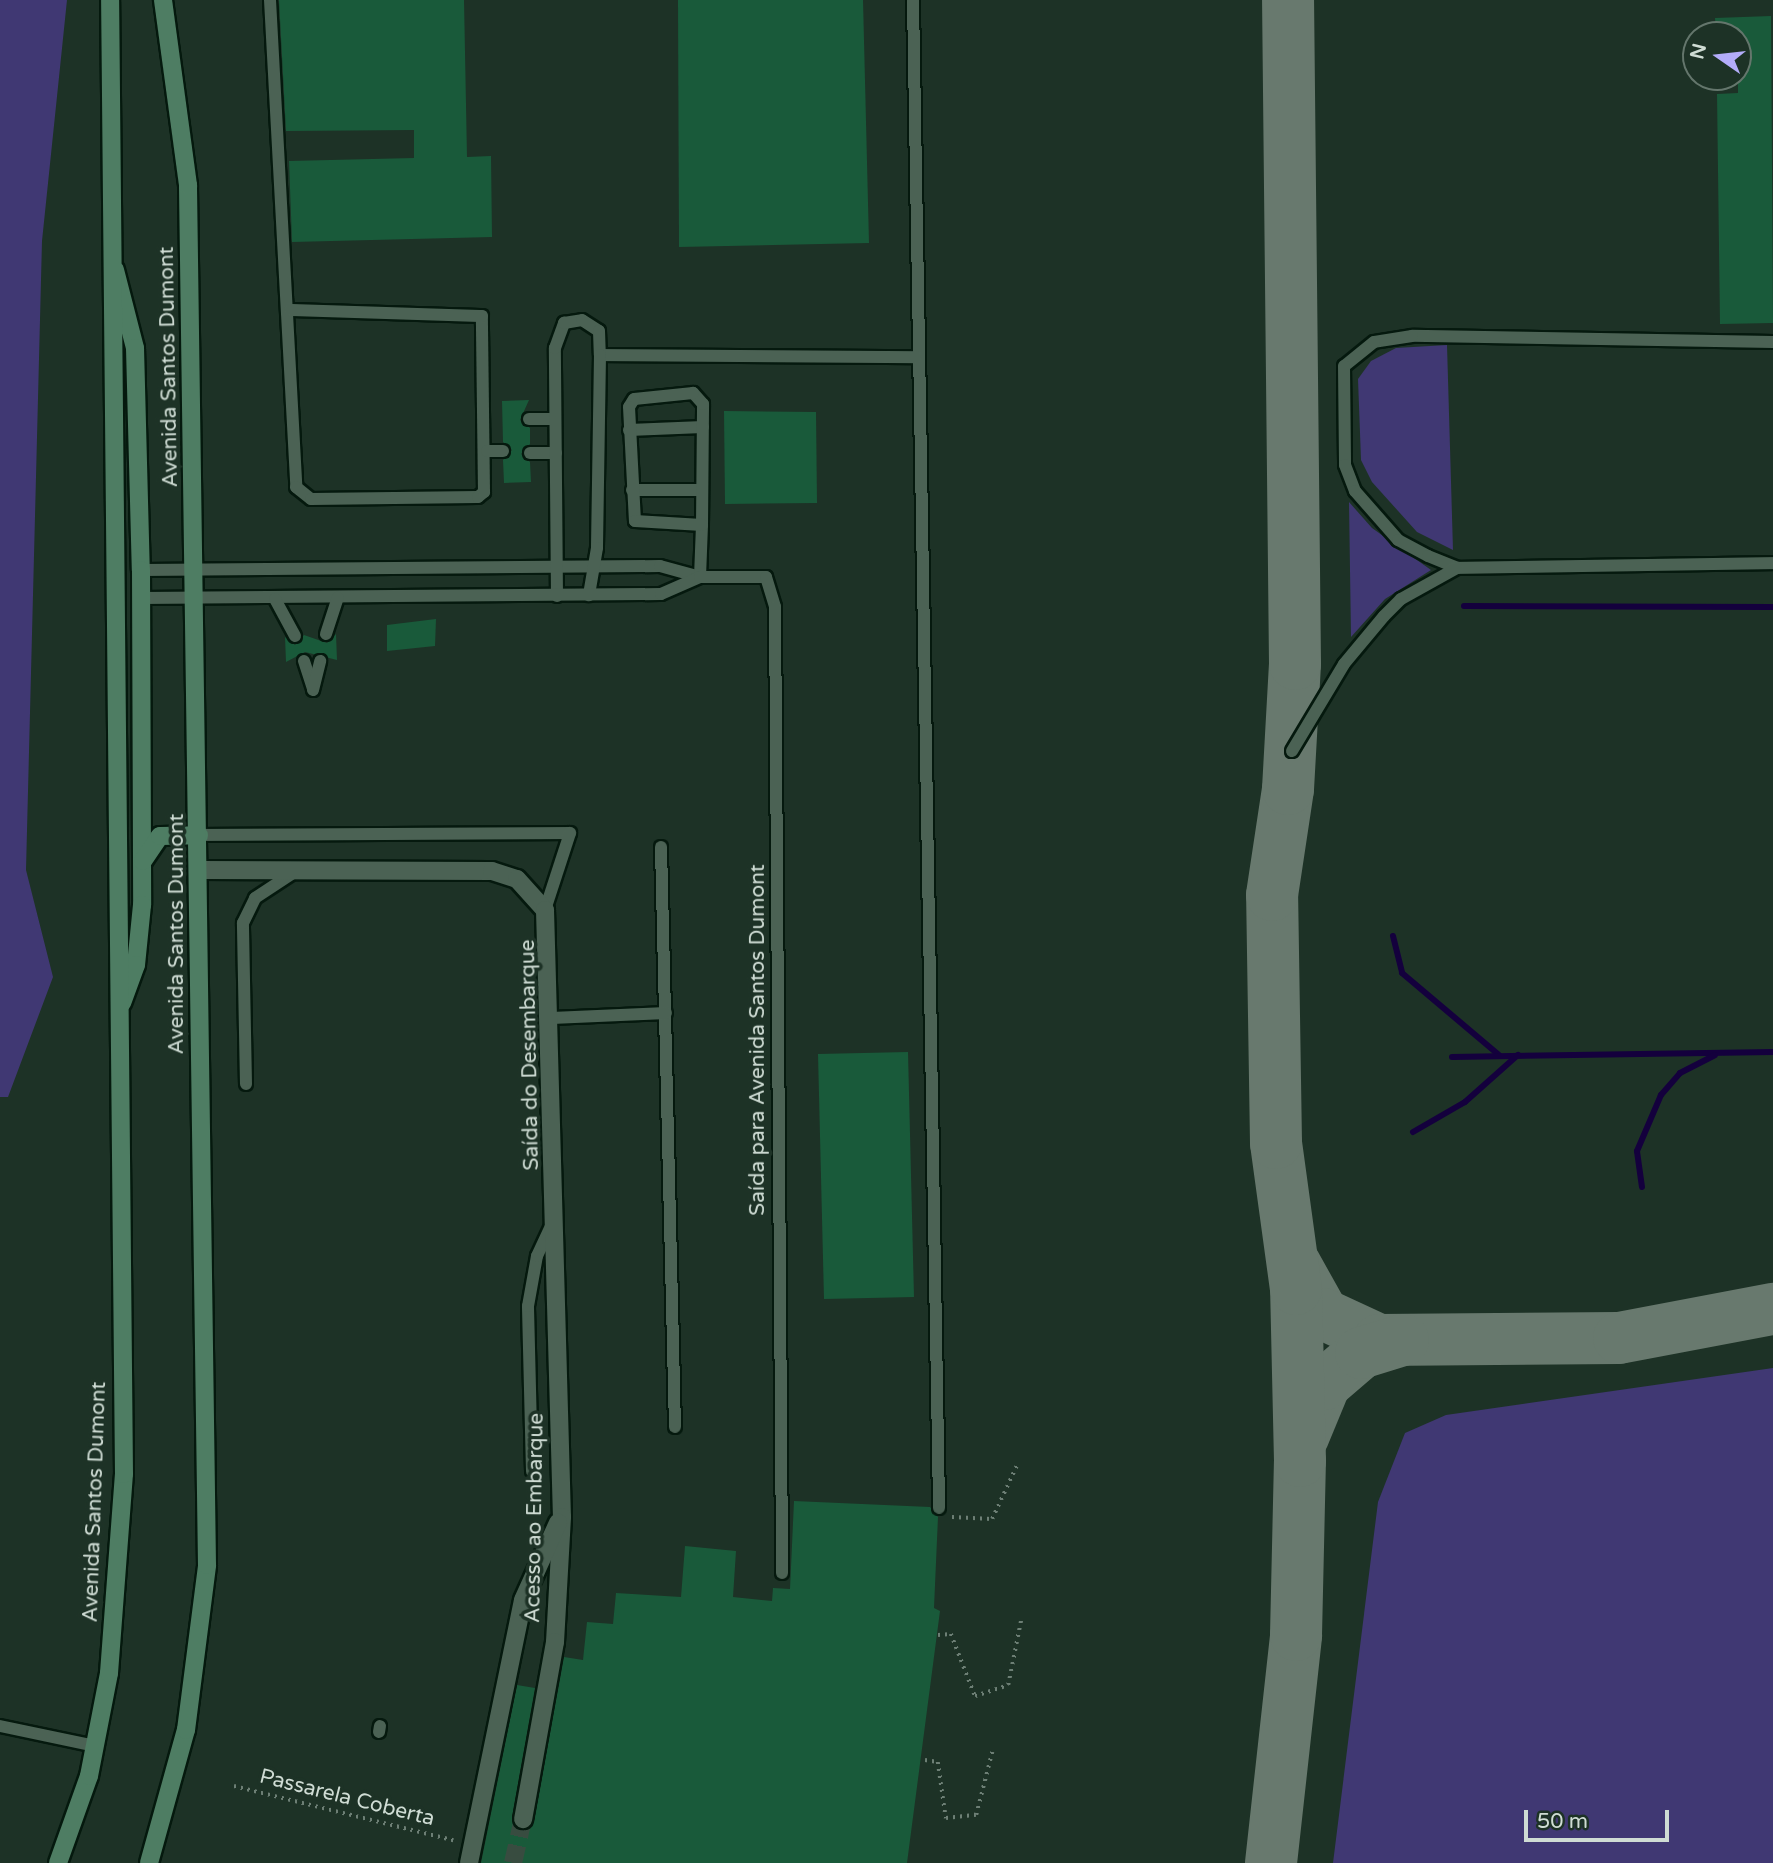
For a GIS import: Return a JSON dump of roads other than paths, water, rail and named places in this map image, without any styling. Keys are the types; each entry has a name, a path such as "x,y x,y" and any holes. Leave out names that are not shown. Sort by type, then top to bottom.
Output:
{"main road":[{"name":"Avenida Santos Dumont","path":"58,1863 96,1746 115,1626 123,1486 110,257 110,0"},
{"name":"Avenida Santos Dumont","path":"149,1863 186,1730 207,1565 200,870 188,185 163,0"},
{"path":"110,257 135,348 141,570 142,864 136,965 118,1013"},
{"path":"115,630 141,630"},
{"path":"142,864 160,836 199,835"}],"street":[{"name":"Saída do Desembarque","path":"200,870 492,871 517,879 545,910 552,1018 556,1215"},
{"name":"Acesso ao Embarque","path":"523,1819 555,1642 562,1517 556,1215"},
{"path":"469,1863 523,1601 562,1517"}],"lane":[{"path":"270,0 301,495 478,497 484,492 488,419 482,316 290,310"},
{"path":"913,0 916,357 939,1507"},
{"path":"557,596 555,348 564,323 591,322 599,331 600,355 596,565 589,595"},
{"path":"1773,342 1412,336 1374,342 1355,354 1344,378 1345,465 1355,491 1398,540 1457,568 1773,563"},
{"path":"600,355 916,357"},
{"path":"699,577 702,525 703,404 693,393 634,399 629,430 632,490 641,526 702,525"},
{"path":"488,419 502,419"},
{"path":"530,419 555,419"},
{"path":"629,430 703,427"},
{"path":"487,451 503,451"},
{"path":"530,453 556,453"},
{"path":"632,490 702,491"},
{"path":"141,570 596,565 660,566 699,577"},
{"path":"1292,751 1343,664 1384,616 1401,598 1457,568"},
{"name":"Saída para Avenida Santos Dumont","path":"699,577 759,572 771,584 775,607 782,1573"},
{"path":"141,598 196,600 661,594 699,577"},
{"path":"275,598 295,636"},
{"path":"326,634 338,598"},
{"path":"304,661 313,690 320,661"},
{"path":"199,835 570,833 545,910"},
{"path":"661,847 675,1427"},
{"path":"246,1084 243,923 263,890 297,872"},
{"path":"552,1018 666,1013"},
{"name":"Saída do Desembarque","path":"532,1471 528,1306 537,1256 556,1215"},
{"path":"0,1738 5,1728 96,1746"}],"waterway":[{"path":"1464,606 1773,607"},
{"path":"1393,936 1402,973 1499,1055"},
{"path":"1452,1057 1773,1052"},
{"path":"1413,1132 1465,1102 1518,1055"},
{"path":"1642,1187 1637,1151 1661,1095 1680,1073 1715,1055"}],"tunnel":[{"path":"513,1863 523,1819"}]}
